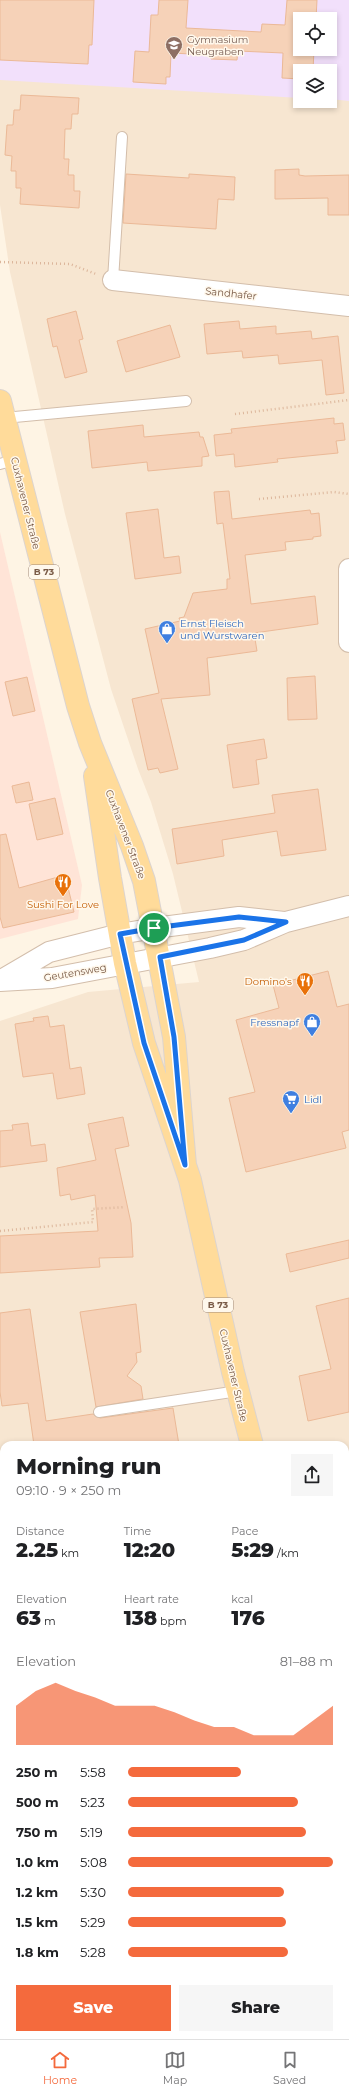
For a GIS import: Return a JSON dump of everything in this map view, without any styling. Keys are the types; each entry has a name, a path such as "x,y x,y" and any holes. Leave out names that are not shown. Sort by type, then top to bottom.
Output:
{"main road":[{"name":"Cuxhavener Straße","path":"2,409 8,462 90,743 142,873 160,957 174,1037 185,1165"},
{"name":"Cuxhavener Straße","path":"90,743 125,963 144,1043 185,1165 251,1441"}],"street":[{"name":"Sandhafer","path":"113,280 349,306"},
{"path":"349,569 349,642"},
{"path":"286,922 349,906"},
{"name":"Geutensweg","path":"0,981 49,952 120,934 239,917 286,922"},
{"name":"Geutensweg","path":"0,981 52,978 244,940 286,922"}],"lane":[{"path":"113,280 122,137"},
{"path":"2,409 186,401"},
{"path":"99,1412 238,1391"}],"path":[{"path":"0,262 70,264 113,280"},
{"path":"235,414 349,400"},
{"path":"259,499 334,492 349,494"},
{"path":"0,1231 92,1222 92,1208 125,1207"}],"shaded area":[{"path":"0,0 349,0 349,1441 0,1441 0,1021 88,992 199,982 173,874 151,802 138,769 111,689 65,514 10,272 0,205"},
{"name":"Gymnasium Neugraben","path":"0,0 349,0 349,101 337,100 337,64 293,64 293,98 0,80"},
{"path":"0,532 82,885 78,919 0,939"}],"building":[{"path":"0,0 94,0 92,45 89,45 88,64 0,60"},
{"path":"159,0 188,0 186,28 261,32 262,24 285,25 287,0 317,0 316,12 293,12 293,56 314,56 313,64 293,64 293,79 282,78 283,53 238,51 237,60 211,59 211,55 171,53 170,77 166,77 166,84 133,82 135,51 149,52 151,15 158,15"},
{"path":"21,95 79,98 78,114 72,114 71,129 65,129 64,159 69,159 68,175 74,175 74,191 80,191 79,208 20,204 21,188 16,188 16,171 11,171 12,156 5,155 7,125 13,125 14,110 20,110"},
{"path":"299,169 299,175 305,176 349,175 349,215 328,215 328,198 275,199 275,170"},
{"path":"126,174 189,178 189,174 235,177 234,200 218,199 216,229 123,223"},
{"path":"76,311 83,339 79,340 87,372 65,378 57,346 53,347 47,319"},
{"path":"239,321 240,329 276,326 276,334 311,331 312,339 338,336 344,393 326,395 322,360 279,364 278,355 243,358 242,351 207,354 204,324"},
{"path":"170,325 180,357 126,372 117,341"},
{"path":"334,418 334,424 343,423 345,440 336,441 338,453 277,459 278,462 235,467 234,454 216,456 214,435 232,433 231,429"},
{"path":"143,425 144,437 199,432 200,437 203,437 209,456 202,457 202,466 148,471 147,462 92,468 88,431"},
{"path":"229,491 232,519 310,510 311,514 319,513 321,536 313,537 313,539 285,542 286,550 245,555 251,604 315,596 318,624 254,633 257,651 207,658 210,695 161,699 178,769 160,773 158,768 148,770 132,699 159,693 145,629 180,621 179,618 184,617 193,593 227,589 227,579 230,579 223,523 217,524 214,492"},
{"path":"158,509 164,558 179,556 181,573 135,579 126,513"},
{"path":"315,676 317,719 288,720 287,678"},
{"path":"27,677 35,711 13,716 5,682"},
{"path":"264,739 267,758 256,760 259,784 233,788 227,745"},
{"path":"29,782 33,800 16,803 12,786"},
{"path":"318,789 326,850 281,856 277,831 222,840 224,856 177,864 172,829 275,813 272,795"},
{"path":"55,798 63,834 37,840 29,804"},
{"path":"6,834 19,888 65,875 74,912 3,928 0,917 0,835"},
{"path":"328,971 337,1007 349,1004 349,1130 342,1132 346,1148 246,1172 229,1098 255,1092 236,1020 279,1008 273,985"},
{"path":"48,1016 50,1027 64,1025 70,1069 81,1067 85,1094 57,1099 53,1073 23,1077 15,1024 34,1021 33,1018"},
{"path":"123,1117 129,1146 115,1149 131,1223 133,1257 99,1258 100,1267 0,1273 0,1236 98,1231 95,1195 71,1200 70,1194 60,1196 57,1168 96,1160 88,1124"},
{"path":"28,1123 31,1146 45,1144 47,1161 0,1167 0,1131 13,1130 12,1125"},
{"path":"349,1240 349,1258 290,1272 286,1254"},
{"path":"349,1298 349,1412 308,1421 299,1376 331,1369 316,1306"},
{"path":"136,1304 141,1352 136,1353 137,1362 127,1376 141,1386 143,1399 96,1407 80,1312"},
{"path":"30,1309 46,1421 93,1414 100,1418 173,1408 178,1441 33,1441 28,1403 2,1406 0,1392 0,1313"}],"place":[{"name":"Gymnasium Neugraben","path":"174,60"},
{"name":"Ernst Fleisch und Wurstwaren","path":"167,644"},
{"name":"Sushi For Love","path":"63,897"},
{"name":"Domino's","path":"305,996"},
{"name":"Fressnapf","path":"312,1037"},
{"name":"Lidl","path":"291,1114"}],"route":[{"path":"239,917 286,922 244,940 160,957 174,1037 185,1165 144,1043 125,963 120,934 154,928 239,917"}]}
